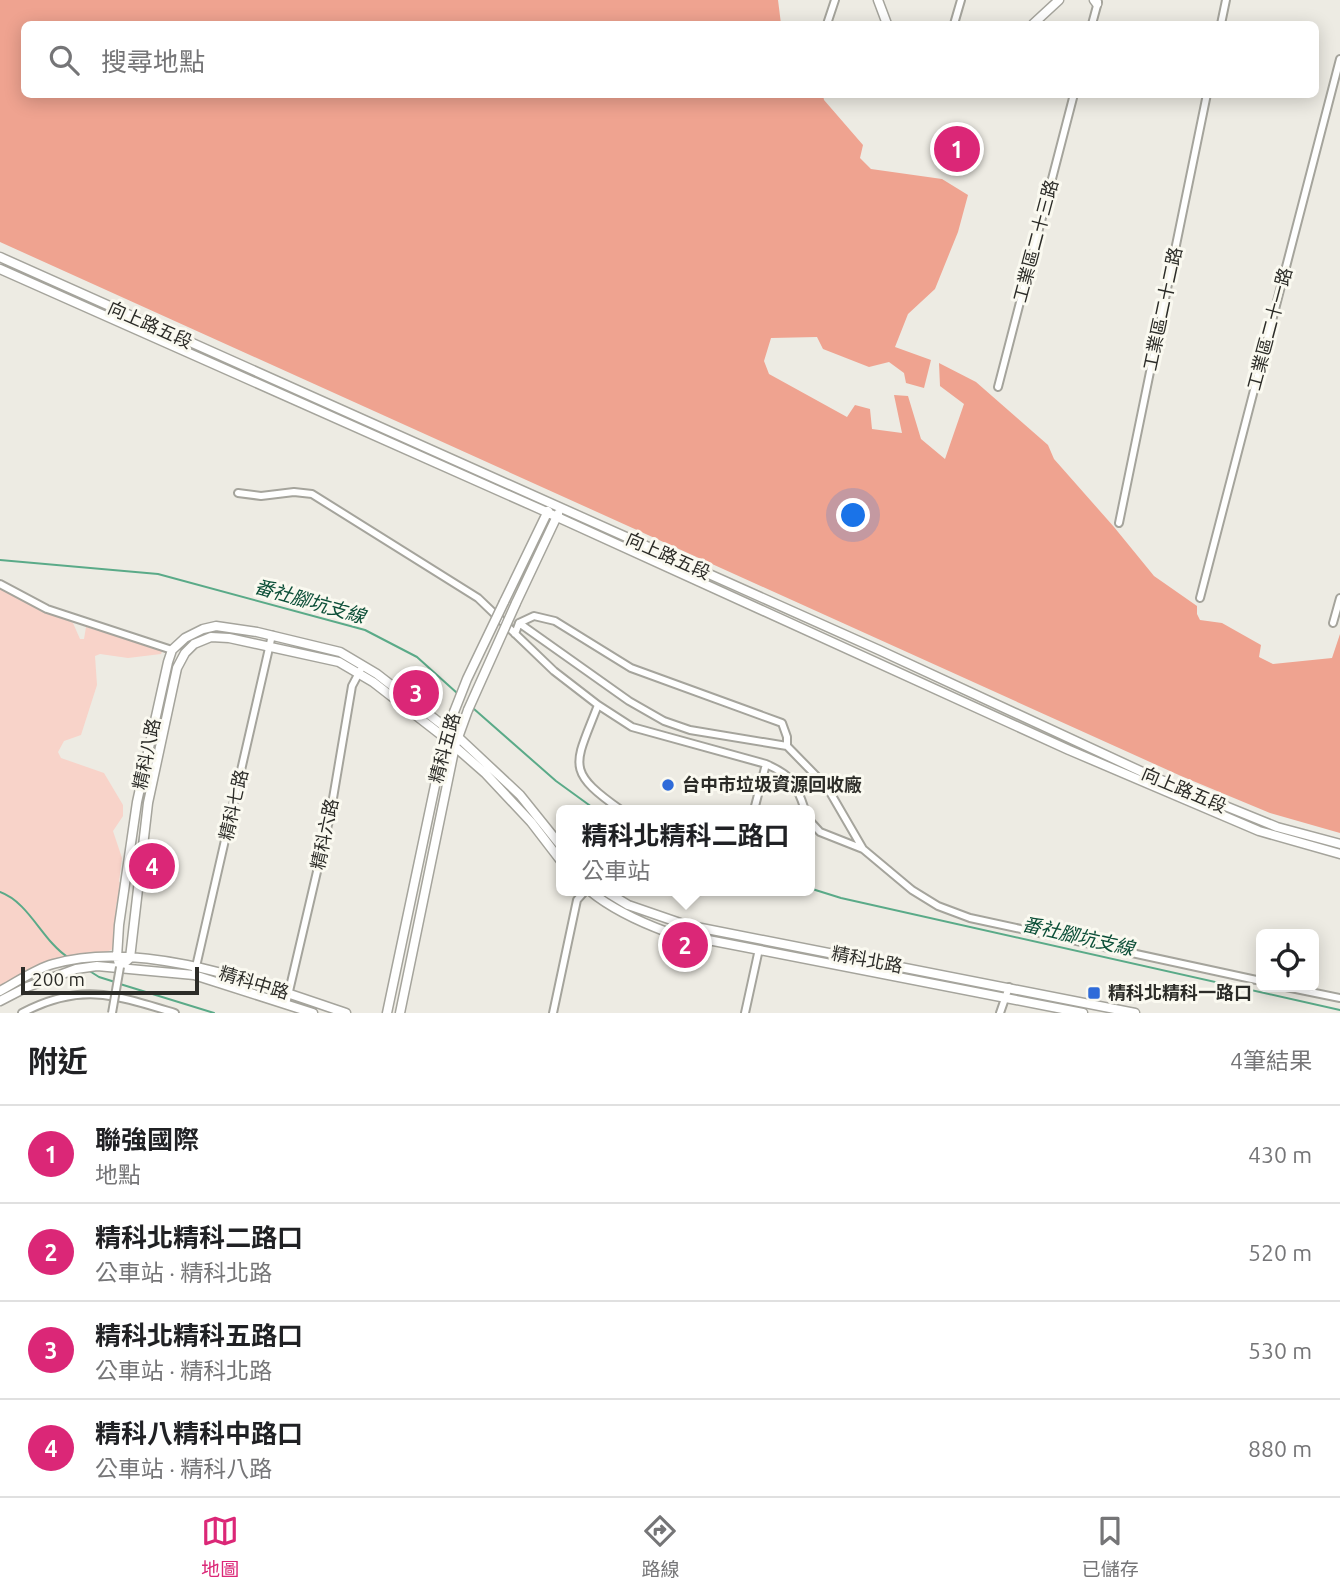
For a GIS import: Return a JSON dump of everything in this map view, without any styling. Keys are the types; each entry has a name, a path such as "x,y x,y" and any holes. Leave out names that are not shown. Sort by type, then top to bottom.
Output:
{"street":[{"path":"828,21 835,0"},
{"path":"878,0 886,21"},
{"path":"955,21 961,0"},
{"path":"1036,21 1059,0"},
{"path":"1222,21 1226,0"},
{"path":"1093,21 1097,1"},
{"name":"工業區二十一路","path":"1200,598 1340,59"},
{"name":"工業區二十三路","path":"998,387 1073,98"},
{"name":"工業區二十二路","path":"1119,523 1206,98"},
{"name":"向上路五段","path":"0,257 553,502 1149,775 1266,822 1340,844"},
{"name":"向上路五段","path":"0,269 1069,750 1235,822 1299,844 1340,853"},
{"path":"238,494 312,494 478,598 554,671 632,727 766,764 786,773 796,783 803,805"},
{"name":"精科五路","path":"387,1013 447,727 467,679 553,502"},
{"name":"精科五路","path":"400,1013 455,746 468,710 516,603 555,518 563,507"},
{"path":"0,584 47,609 172,650 191,634 209,627 229,627 340,652 362,664 447,727 520,795 556,840"},
{"path":"1333,623 1340,598"},
{"path":"515,634 519,623 534,616 555,621 631,668 782,723 787,746"},
{"path":"519,623 629,701 664,721 690,730 787,746 827,787 863,849"},
{"name":"精科七路","path":"196,970 272,635"},
{"name":"精科八路","path":"130,958 148,803 179,663 194,644 211,638 223,637 270,646"},
{"path":"270,646 339,662 373,682 445,737 499,787 531,822 556,855"},
{"name":"精科八路","path":"112,1013 120,967 117,957 119,925 137,802 172,650"},
{"name":"精科六路","path":"286,1004 330,816 352,686 362,664"},
{"path":"598,705 580,751 579,769 584,780 614,805"},
{"path":"755,805 766,764"},
{"path":"815,827 820,832 863,849 912,890 938,906 970,918 1256,980"},
{"path":"554,1013 578,900 582,896"},
{"name":"精科北路","path":"595,896 659,929 1009,987 1135,1013"},
{"name":"精科北路","path":"613,896 666,920 760,945 1006,999 1083,1013"},
{"path":"745,1013 760,945"},
{"name":"精科中路","path":"0,990 50,965 89,956 117,957 196,970 288,993 346,1013"},
{"path":"120,967 130,958"},
{"name":"精科中路","path":"0,1000 76,969 97,966 196,970 313,1013"},
{"path":"1000,1013 1009,987"},
{"path":"22,1013 43,1003 92,992 120,996 175,1013"},
{"path":"1311,992 1340,998"}],"shaded area":[{"path":"0,0 778,0 781,21 21,21 21,98 824,98 863,145 860,158 871,169 942,179 968,195 958,232 935,289 908,314 895,347 931,360 924,388 906,383 904,373 889,362 869,367 823,349 817,337 771,338 764,361 769,374 847,417 855,405 870,409 872,429 902,433 894,395 908,396 921,439 945,459 964,404 940,386 939,363 976,382 1048,445 1054,459 1154,576 1197,606 1200,620 1222,623 1261,645 1259,657 1273,664 1332,658 1340,634 1340,833 1270,813 1181,776 0,242"},
{"path":"0,588 73,623 80,639 84,639 86,627 163,650 161,654 128,658 100,654 95,656 97,685 81,735 64,741 58,752 61,758 104,773 123,805 123,816 113,831 122,858 119,882 127,884 125,898 116,904 113,949 68,961 0,989"}],"waterway":[{"name":"番社腳坑支線","path":"0,560 158,574 365,630 417,657 457,693"},
{"name":"番社腳坑支線","path":"474,709 556,781 589,805"},
{"name":"番社腳坑支線","path":"815,890 841,898 1340,1010"},
{"path":"0,892 20,905 51,942 69,958"},
{"path":"88,970 115,982"},
{"path":"120,984 214,1013"}],"place":[{"name":"聯強國際","path":"957,149"},
{"name":"精科北精科五路口","path":"416,693"},
{"name":"台中市垃圾資源回收廠","path":"668,785"},
{"name":"精科八精科中路口","path":"152,866"},
{"name":"精科北精科二路口","path":"685,945"},
{"name":"精科北精科一路口","path":"1094,993"}]}
